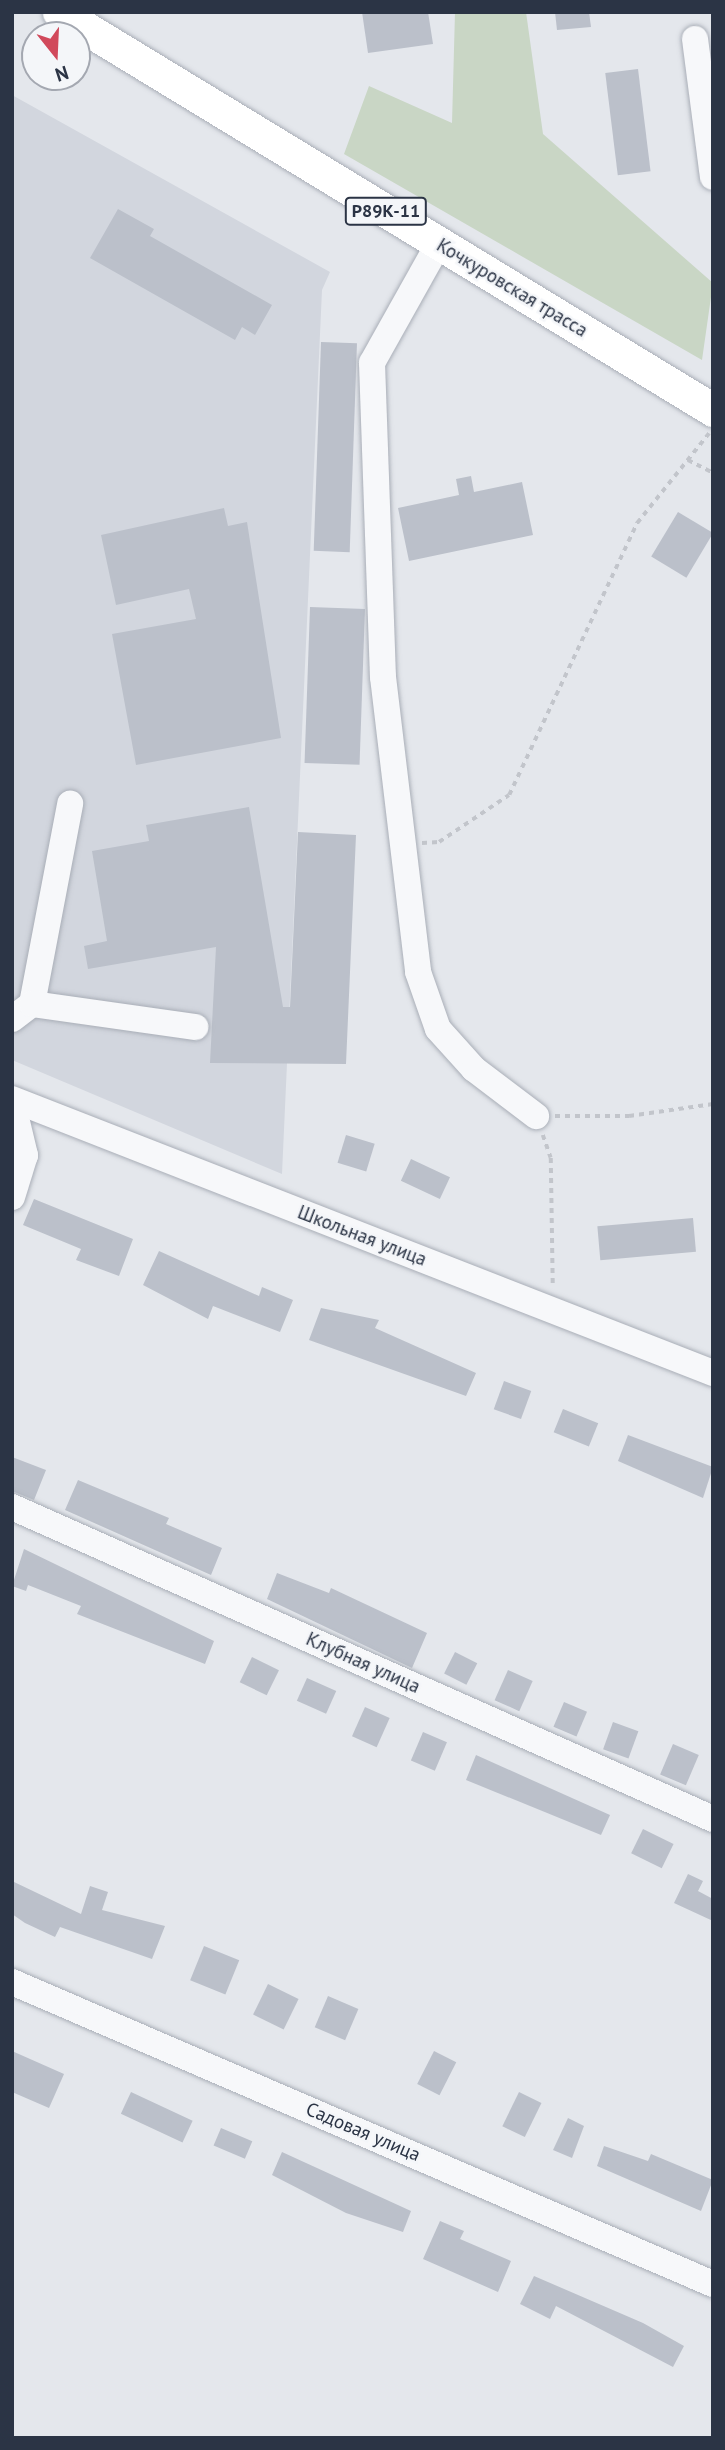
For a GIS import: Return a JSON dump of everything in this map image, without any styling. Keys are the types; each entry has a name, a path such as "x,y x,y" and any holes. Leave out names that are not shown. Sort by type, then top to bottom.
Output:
{"main road":[{"name":"Кочкуровская трасса","path":"59,12 713,411"}],"street":[{"path":"695,39 713,177"},
{"path":"439,243 372,363 383,677 418,972 438,1029 474,1069 536,1116"},
{"path":"70,804 22,1011 195,1027"},
{"name":"Школьная улица","path":"12,1100 25,1155 12,1198"},
{"name":"Школьная улица","path":"12,1100 713,1373"},
{"name":"Клубная улица","path":"12,1507 713,1819"},
{"name":"Садовая улица","path":"12,1982 713,2284"}],"path":[{"path":"403,844 439,842 509,795 637,523 713,428"},
{"path":"688,460 713,473"},
{"path":"550,1310 555,1278 551,1158 536,1116 629,1116 713,1104"}],"shaded area":[{"path":"12,95 330,272 322,290 282,1174 12,1060"}],"green space":[{"path":"455,12 526,12 543,134 713,283 702,360 344,154 369,86 452,123"}],"building":[{"path":"362,12 428,12 433,44 368,53"},
{"path":"555,12 589,12 591,27 557,30"},
{"path":"638,69 651,171 618,175 605,73"},
{"path":"118,209 154,229 150,236 272,305 255,335 242,327 235,340 90,258"},
{"path":"321,342 357,343 350,552 314,551"},
{"path":"471,476 474,492 522,482 533,535 409,561 398,508 459,495 456,479"},
{"path":"224,508 228,526 247,522 281,738 136,765 112,634 196,619 189,589 116,605 101,535"},
{"path":"678,512 713,533 686,578 651,557"},
{"path":"310,607 365,609 360,765 305,763"},
{"path":"249,807 283,1007 290,1007 298,832 356,835 346,1064 210,1063 216,947 88,969 84,946 107,941 92,851 149,841 146,825"},
{"path":"346,1135 375,1144 366,1172 338,1163"},
{"path":"411,1159 450,1177 440,1199 401,1181"},
{"path":"34,1199 133,1239 119,1276 76,1260 81,1249 23,1225"},
{"path":"693,1218 696,1252 600,1260 597,1226"},
{"path":"159,1251 259,1296 262,1287 293,1300 280,1332 213,1306 208,1319 143,1285"},
{"path":"321,1308 379,1320 375,1328 476,1373 466,1396 309,1340"},
{"path":"504,1381 531,1391 521,1419 494,1409"},
{"path":"563,1409 598,1423 589,1446 554,1432"},
{"path":"628,1435 713,1467 703,1498 618,1461"},
{"path":"12,1457 46,1470 34,1500 12,1491"},
{"path":"78,1480 169,1518 166,1524 222,1548 211,1575 65,1510"},
{"path":"24,1549 214,1641 205,1664 77,1614 81,1606 28,1585 26,1591 12,1586"},
{"path":"277,1573 329,1593 331,1588 427,1633 412,1668 267,1599"},
{"path":"455,1652 477,1663 466,1685 444,1673"},
{"path":"252,1657 279,1670 267,1695 240,1682"},
{"path":"508,1670 533,1681 519,1711 495,1700"},
{"path":"307,1678 336,1691 326,1714 297,1701"},
{"path":"564,1702 587,1712 576,1737 553,1727"},
{"path":"365,1707 390,1718 377,1747 352,1736"},
{"path":"613,1722 638,1731 628,1758 603,1749"},
{"path":"423,1732 447,1742 435,1771 411,1761"},
{"path":"673,1744 699,1755 686,1785 660,1774"},
{"path":"476,1755 610,1815 601,1835 466,1780"},
{"path":"643,1829 674,1844 662,1868 631,1853"},
{"path":"688,1874 703,1881 698,1891 713,1899 713,1921 674,1903"},
{"path":"12,1881 81,1914 90,1886 108,1892 102,1910 165,1926 152,1959 60,1927 55,1937 25,1923 12,1914"},
{"path":"204,1946 239,1960 225,1995 190,1980"},
{"path":"268,1984 299,1999 284,2029 253,2015"},
{"path":"328,1996 358,2009 345,2040 315,2027"},
{"path":"12,2051 64,2074 49,2108 12,2092"},
{"path":"434,2051 456,2062 439,2095 417,2084"},
{"path":"131,2092 193,2121 182,2142 121,2114"},
{"path":"519,2092 541,2103 525,2137 502,2126"},
{"path":"568,2118 584,2126 572,2158 553,2150"},
{"path":"221,2128 252,2141 245,2159 214,2145"},
{"path":"604,2146 648,2161 651,2154 713,2180 701,2211 597,2166"},
{"path":"282,2152 411,2211 403,2232 346,2213 272,2175"},
{"path":"440,2221 464,2231 460,2239 511,2261 498,2292 423,2259"},
{"path":"534,2276 643,2323 684,2346 673,2367 556,2306 550,2319 520,2304"}]}
